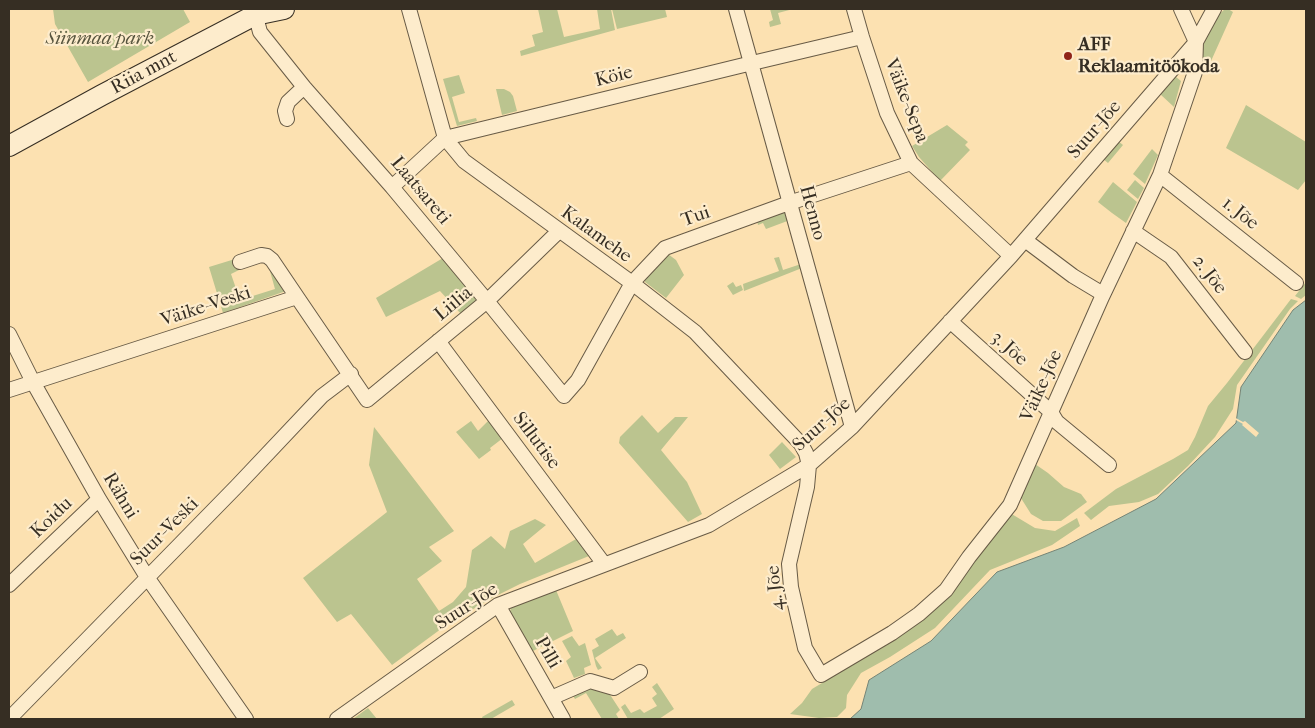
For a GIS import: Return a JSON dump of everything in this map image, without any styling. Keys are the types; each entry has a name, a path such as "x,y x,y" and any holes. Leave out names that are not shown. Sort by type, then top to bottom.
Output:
{"main road":[{"name":"Riia mnt","path":"9,146 254,12 284,9"}],"street":[{"name":"Kalamehe","path":"409,9 445,138 464,161 559,232 632,283 695,332 801,444 809,464"},
{"name":"Henno","path":"736,9 852,427"},
{"name":"Väike-Sepa","path":"854,9 887,113 911,163 1011,256"},
{"path":"1181,9 1196,42"},
{"name":"Suur-Jõe","path":"337,719 498,605 709,525 809,464 852,427 1011,256 1196,42 1214,9"},
{"name":"Laatsareti","path":"254,12 260,32 304,87 392,187 564,396"},
{"name":"Köie","path":"392,187 445,138 862,38"},
{"name":"Väike-Jõe","path":"821,675 892,633 919,614 946,590 1010,505 1103,294 1160,175 1195,72 1196,42"},
{"path":"287,120 284,111 288,102 304,87"},
{"name":"Tui","path":"564,396 578,380 632,283 665,248 789,203 911,163"},
{"name":"1. Jõe","path":"1160,175 1296,283"},
{"name":"2. Jõe","path":"1133,231 1171,257 1245,352"},
{"name":"Liilia","path":"351,374 367,400 487,301 559,232"},
{"path":"1025,240 1072,276 1103,294"},
{"path":"240,262 261,255 267,256 272,260 351,374"},
{"name":"Väike-Veski","path":"9,390 297,297"},
{"name":"3. Jõe","path":"950,321 1051,412 1057,422 1108,465"},
{"name":"Rähni","path":"9,334 33,382 99,499 147,577 246,719"},
{"name":"Sillutise","path":"438,341 604,564"},
{"name":"Suur-Veski","path":"9,719 237,486 322,396 351,374"},
{"name":"4. Jõe","path":"809,464 807,487 789,564 790,587 805,648 821,675"},
{"name":"Koidu","path":"9,585 99,499"},
{"name":"Pilli","path":"498,605 563,719"},
{"path":"551,698 590,681 614,688 640,672"}],"green space":[{"name":"Siinmaa park","path":"53,9 183,9 190,22 88,82 55,24"},
{"path":"538,9 557,9 564,37 600,29 597,9 611,9 615,30 521,56 520,51 535,46 532,35 543,32"},
{"path":"612,9 665,9 667,17 617,29"},
{"path":"770,9 793,9 778,13 781,24 770,27 769,22 773,20"},
{"path":"1225,9 1233,12 1207,70 1201,66 1200,58 1206,37 1215,18"},
{"path":"459,75 465,93 452,97 459,122 476,118 477,121 457,126 443,79"},
{"path":"1176,77 1181,81 1174,107 1160,94 1170,78"},
{"path":"496,89 504,89 510,92 517,111 502,115"},
{"path":"1246,105 1306,142 1306,180 1298,190 1226,148"},
{"path":"947,125 968,142 965,145 970,150 940,181 912,146"},
{"path":"1118,141 1123,145 1108,163 1103,159"},
{"path":"1152,149 1158,155 1145,184 1133,174"},
{"path":"1135,180 1144,188 1138,199 1127,190"},
{"path":"1113,182 1137,202 1126,223 1098,202"},
{"path":"782,212 786,213 790,220 766,229 763,223 758,225 757,221"},
{"path":"668,254 676,260 684,275 666,298 645,282 645,279"},
{"path":"779,257 783,270 801,264 802,268 744,291 743,284 779,271 774,258"},
{"path":"443,258 476,298 475,304 461,314 440,291 386,317 376,298"},
{"path":"235,259 239,270 231,274 240,300 275,289 268,264 286,291 223,313 209,267"},
{"path":"733,282 736,287 741,285 743,290 733,295 727,286"},
{"path":"1306,282 1306,295 1301,299 1295,296"},
{"path":"1291,299 1298,301 1290,309 1237,385 1233,409 1215,437 1158,494 1139,502 1109,506 1091,520 1084,513 1116,489 1188,450 1208,406"},
{"path":"642,415 658,433 675,417 688,417 661,450 687,482 702,514 688,522 619,443 620,437"},
{"path":"489,420 503,438 479,459 456,432 471,421 478,431"},
{"path":"374,427 454,531 429,547 442,561 417,579 439,611 453,602 466,587 472,550 491,536 505,549 510,531 535,519 546,525 523,544 535,563 576,539 589,556 520,584 490,599 445,626 392,665 351,614 337,622 303,578 387,512 369,465"},
{"path":"782,442 796,457 780,469 769,455"},
{"path":"1035,464 1064,487 1081,494 1087,502 1061,521 1043,521 1031,514 1019,495"},
{"path":"1010,513 1035,528 1055,531 1077,518 1080,526 1052,545 990,570 935,628 861,673 847,695 846,708 837,717 819,718 790,714 802,703 812,689 908,628"},
{"path":"556,590 573,631 531,652 510,613 511,607"},
{"path":"612,629 617,636 623,633 626,638 595,658 602,668 598,670 592,650 599,646 595,639"},
{"path":"572,636 579,646 585,643 591,665 584,668 585,674 574,678 566,661 571,657 562,641"},
{"path":"657,683 674,709 659,719 628,719 621,707 625,704 631,713 640,709 644,713 657,706 652,698 657,694 652,687"},
{"path":"595,685 607,690 620,710 616,714 619,719 602,719 586,693 575,699 572,694"},
{"path":"512,700 515,705 491,719 483,719 482,717"},
{"path":"368,708 377,719 353,719"}],"shaded area":[{"path":"1306,300 1306,719 850,719 861,709 869,680 931,641 997,572 1064,547 1156,499 1236,423 1241,387 1293,310"}],"pier":[{"path":"1234,417 1243,422 1245,421 1259,433 1256,437 1243,424 1234,419"}],"place":[{"name":"AFF Reklaamitöökoda","path":"1068,56"}]}
